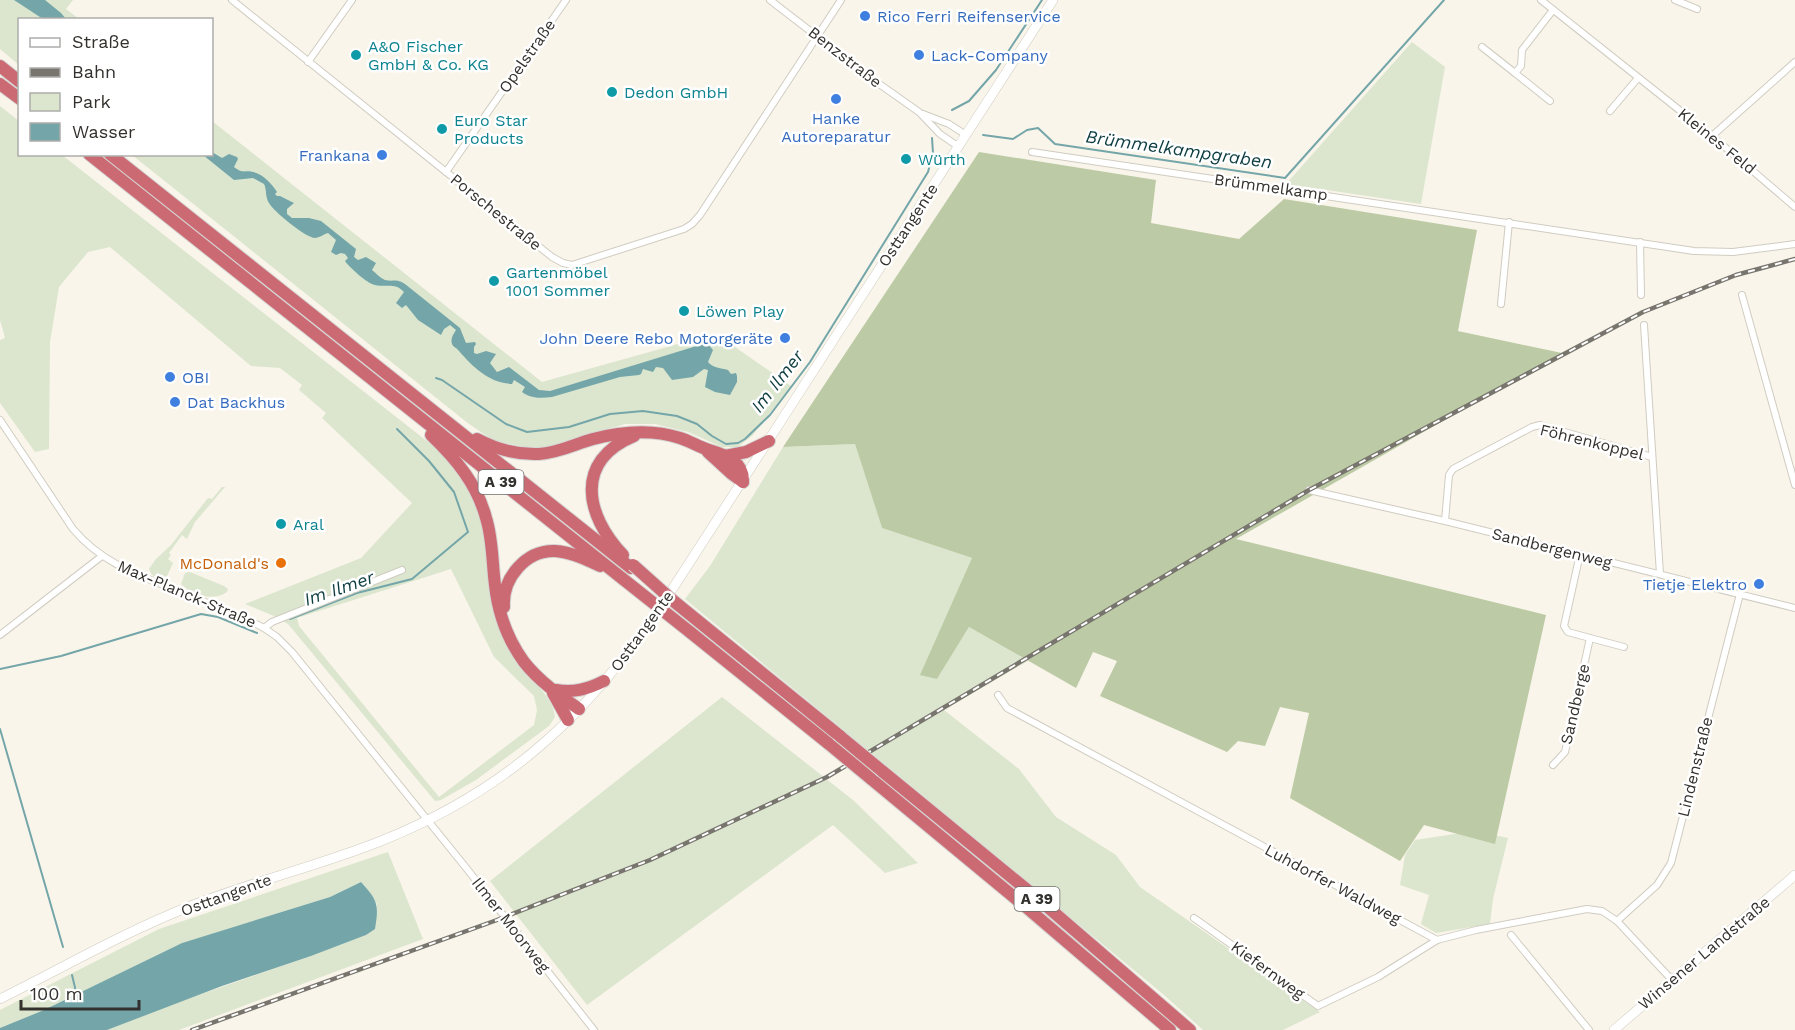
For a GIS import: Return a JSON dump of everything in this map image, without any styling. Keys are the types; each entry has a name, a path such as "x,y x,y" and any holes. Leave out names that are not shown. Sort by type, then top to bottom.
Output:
{"highway":[{"path":"0,66 18,80"},
{"path":"0,84 18,98"},
{"name":"A 39","path":"92,156 379,385 671,599 1042,903 1190,1030"},
{"name":"A 39","path":"113,156 629,570 690,632 1026,907 1170,1030"},
{"path":"379,385 444,448 463,470 479,498 487,519 500,609 522,660 551,690 579,708"},
{"path":"452,426 487,444 525,454 556,451 606,436 641,433 676,436 725,456 739,465 742,482"},
{"path":"629,570 600,524 594,511 591,492 594,476 603,458 623,441 641,433"},
{"path":"725,456 746,452 769,441"},
{"path":"705,449 742,482"},
{"path":"507,629 503,599 507,582 520,565 541,553 553,551 579,556 629,570"},
{"path":"551,690 578,691 604,681"},
{"path":"551,690 568,720"}],"main road":[{"name":"Osttangente","path":"0,999 179,911 357,850 428,820 470,797 548,740 604,681 642,634 1053,0"},
{"name":"Winsener Landstraße","path":"1614,1030 1795,875"}],"street":[{"name":"Porschestraße","path":"232,0 552,257 562,263 572,265 684,229 692,224 841,0"},
{"path":"308,62 352,0"},
{"name":"Opelstraße","path":"446,172 566,0"},
{"name":"Benzstraße","path":"770,0 919,112 940,134 958,147"},
{"name":"Kleines Feld","path":"1541,0 1712,136 1795,207"},
{"path":"1675,0 1697,9"},
{"path":"1515,73 1521,66 1522,50 1553,10"},
{"path":"1482,47 1550,101"},
{"path":"1712,136 1795,62"},
{"path":"1610,111 1638,78"},
{"name":"Benzstraße","path":"919,112 949,124 966,135"},
{"name":"Brümmelkamp","path":"1032,152 1714,252 1733,252 1795,244"},
{"path":"1501,304 1509,222"},
{"path":"1640,242 1641,295"},
{"path":"1742,295 1795,485"},
{"name":"Föhrenkoppel","path":"1644,325 1660,574"},
{"name":"Max-Planck-Straße","path":"0,420 73,529 86,544 102,556 137,575 264,628 277,637 292,652 428,820"},
{"name":"Föhrenkoppel","path":"1445,521 1449,475 1453,469 1532,427 1540,425 1652,457"},
{"name":"Sandbergenweg","path":"1309,490 1445,521 1795,608"},
{"path":"1580,554 1564,626 1568,632 1624,647"},
{"path":"0,635 102,556"},
{"path":"264,628 272,622 402,570"},
{"name":"Lindenstraße","path":"1617,921 1657,885 1671,863 1740,594"},
{"name":"Sandberge","path":"1552,765 1565,752 1590,638"},
{"name":"Luhdorfer Waldweg","path":"998,696 1007,708 1437,940"},
{"name":"Ilmer Moorweg","path":"428,820 594,1030"},
{"path":"1437,940 1476,930 1587,909 1602,911 1617,921 1672,980"},
{"name":"Kiefernweg","path":"1194,918 1318,1006 1378,977 1437,940"},
{"path":"1511,934 1589,1030"}],"green space":[{"path":"0,0 73,0 66,9 78,18 18,18 18,64 0,49"},
{"path":"1412,42 1445,67 1421,204 1286,184"},
{"path":"0,106 18,120 18,156 63,156 437,449 458,470 475,498 518,660 553,708 555,717 549,726 476,780 441,800 435,801 288,624 245,604 361,558 412,503 322,418 326,413 299,390 302,385 280,368 251,366 110,247 88,252 59,287 50,342 49,449 35,452 0,403 0,340 5,338 0,320","holes":["451,569 494,657 534,696 537,710 534,725 439,797 299,626 297,618"]},
{"path":"213,122 542,382 703,337 725,340 791,386 753,435 738,447 722,447 688,432 655,424 625,424 548,447 523,447 493,440 469,424 133,156 213,156"},
{"path":"979,152 1156,180 1151,223 1239,239 1284,199 1477,230 1458,331 1562,353 1236,539 1546,615 1495,844 1424,825 1400,861 1290,798 1309,713 1280,707 1265,746 1238,741 1227,752 1100,696 1117,661 1093,652 1076,688 969,627 937,679 920,675 972,558 882,528 855,444 783,447"},
{"path":"855,444 882,528 972,558 937,679 969,627 1028,661 944,710 1019,769 1056,817 1116,855 1140,887 1320,1012 1283,1030 1203,1030 1164,995 685,599 710,566 783,447"},
{"path":"222,487 225,487 195,522 187,539 182,535 169,553 171,555 168,559 173,563 167,576 162,580 152,575 149,569 155,560 171,545 208,498 212,499"},
{"path":"190,572 224,586 228,589 227,592 209,597 191,591 181,584 185,573"},
{"path":"722,697 853,800 918,863 885,873 833,825 587,1005 490,881"},
{"path":"1474,831 1508,838 1493,899 1490,924 1436,933 1421,924 1429,895 1400,885 1405,855 1415,840"},
{"path":"388,852 423,939 179,1030 107,1030 167,1006 366,935 375,928 377,904 361,882 330,897 182,943 44,1010 0,1028 0,1010 159,929"}],"water":[{"path":"14,0 45,0 65,18 41,18"},
{"path":"213,153 222,158 229,154 237,157 234,167 260,175 273,186 277,196 294,203 287,209 287,214 292,218 321,221 356,249 354,257 358,260 366,257 376,263 372,270 381,278 405,284 460,328 466,343 475,342 474,353 486,351 496,354 490,363 497,372 509,367 539,390 550,391 703,344 708,344 713,350 708,362 715,367 728,370 731,374 736,373 737,382 730,395 705,387 708,370 704,369 693,377 672,380 663,368 656,367 653,372 643,369 639,375 620,377 552,397 529,396 522,392 525,387 514,380 512,384 496,381 470,363 453,345 452,338 456,330 450,325 441,335 418,320 406,305 402,308 396,303 404,292 400,289 372,284 354,271 345,261 348,258 345,254 336,255 331,252 336,240 328,233 315,238 311,237 283,218 269,203 264,184 253,178 234,180 204,156 213,156"},
{"path":"361,882 371,894 377,908 375,929 366,935 107,1030 0,1030 0,1028 44,1010 182,943 330,897"}],"waterway":[{"path":"952,110 969,101 996,70 1042,0"},
{"name":"Brümmelkampgraben","path":"983,135 1013,139 1027,130 1038,128 1055,144 1285,178 1444,0"},
{"name":"Im Ilmer","path":"436,378 506,424 527,432 569,427 610,414 643,411 677,416 697,424 726,444 738,443 770,415 810,362 928,172 933,153 932,138"},
{"name":"Im Ilmer","path":"290,619 357,593 412,579 468,532 454,492 429,461 397,429"},
{"name":"Im Ilmer","path":"0,669 61,656 201,614 218,617 257,633"},
{"name":"Im Ilmer","path":"0,729 63,947"},
{"name":"Im Ilmer","path":"72,975 77,996"}],"railway":[{"path":"192,1030 497,920 650,860 827,777 1309,490 1643,312 1736,275 1795,259"}],"place":[{"name":"Rico Ferri Reifenservice","path":"865,16"},
{"name":"A&O Fischer GmbH & Co. KG","path":"356,55"},
{"name":"Lack-Company","path":"919,55"},
{"name":"Dedon GmbH","path":"612,92"},
{"name":"Hanke Autoreparatur","path":"836,99"},
{"name":"Euro Star Products","path":"442,129"},
{"name":"Frankana","path":"382,155"},
{"name":"Würth","path":"906,159"},
{"name":"Gartenmöbel 1001 Sommer","path":"494,281"},
{"name":"Löwen Play","path":"684,311"},
{"name":"John Deere Rebo Motorgeräte","path":"785,338"},
{"name":"OBI","path":"170,377"},
{"name":"Dat Backhus","path":"175,402"},
{"name":"Aral","path":"281,524"},
{"name":"McDonald's","path":"281,563"},
{"name":"Tietje Elektro","path":"1759,584"}]}
